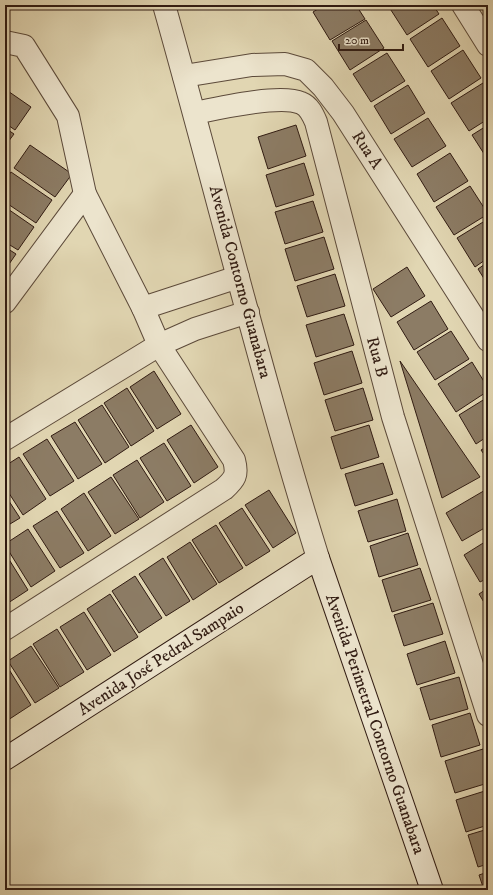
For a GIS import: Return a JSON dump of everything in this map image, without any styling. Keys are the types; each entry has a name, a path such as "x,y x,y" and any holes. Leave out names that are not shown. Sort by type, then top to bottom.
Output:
{"street":[{"name":"Avenida Contorno Guanabara","path":"164,5 195,113 238,277 318,558"},
{"path":"463,5 488,45"},
{"path":"5,42 24,46 68,116 85,194 143,308 159,345 234,460 236,469 234,481 224,490 5,629"},
{"name":"Rua A","path":"184,76 252,65 285,64 306,70 334,99 488,340"},
{"path":"195,113 261,101 285,100 302,103 318,82"},
{"name":"Rua B","path":"302,103 311,112 316,122 393,417 488,715"},
{"path":"5,302 85,194"},
{"path":"143,308 238,277"},
{"path":"5,439 159,345 195,328 248,312"},
{"name":"Avenida José Pedral Sampaio","path":"5,759 318,558"},
{"name":"Avenida Perimetral Contorno Guanabara","path":"318,558 432,890"}],"building":[{"path":"324,5 356,5 365,19 330,40 313,12"},
{"path":"392,5 433,5 439,14 407,35 389,7"},
{"path":"442,18 460,46 428,67 410,39"},
{"path":"366,20 384,48 350,70 332,41"},
{"path":"463,50 481,78 449,99 431,71"},
{"path":"387,53 405,81 371,102 353,74"},
{"path":"483,83 488,91 488,119 469,131 451,103"},
{"path":"408,85 425,113 391,134 374,106"},
{"path":"5,89 31,107 15,130 5,123"},
{"path":"428,118 446,146 412,167 394,139"},
{"path":"296,125 306,156 268,169 258,137"},
{"path":"488,125 488,160 472,135"},
{"path":"5,128 14,134 5,146"},
{"path":"30,145 72,174 55,197 14,168"},
{"path":"450,153 468,181 434,202 417,174"},
{"path":"304,163 314,195 276,207 266,175"},
{"path":"11,172 52,200 36,223 5,202 5,180"},
{"path":"470,186 488,214 454,235 436,207"},
{"path":"313,201 323,232 285,244 275,212"},
{"path":"5,207 34,227 18,250 5,242"},
{"path":"488,219 488,258 475,267 457,238"},
{"path":"324,237 334,269 295,281 285,249"},
{"path":"5,247 16,254 5,270"},
{"path":"488,262 488,285 478,269"},
{"path":"407,267 425,296 391,317 373,289"},
{"path":"335,274 345,306 307,317 297,286"},
{"path":"431,301 448,329 414,350 397,322"},
{"path":"344,314 354,345 316,357 306,325"},
{"path":"451,331 469,359 435,380 417,352"},
{"path":"352,351 362,383 324,395 314,363"},
{"path":"400,361 480,477 442,498"},
{"path":"472,362 488,388 488,391 456,412 438,384"},
{"path":"154,371 181,414 157,429 130,387"},
{"path":"127,388 154,431 131,446 104,403"},
{"path":"363,388 373,420 335,431 325,400"},
{"path":"488,397 488,436 476,444 459,415"},
{"path":"102,405 129,447 105,463 78,420"},
{"path":"75,422 102,464 78,479 51,436"},
{"path":"191,425 218,467 194,483 167,440"},
{"path":"369,425 379,457 341,469 331,437"},
{"path":"47,439 74,481 50,496 23,454"},
{"path":"164,443 191,486 167,501 140,458"},
{"path":"488,446 488,460 481,450"},
{"path":"19,457 46,499 23,515 5,487 5,466"},
{"path":"137,460 164,502 140,518 113,475"},
{"path":"383,463 393,494 355,506 345,474"},
{"path":"111,477 139,519 115,534 88,492"},
{"path":"487,489 488,526 462,541 446,513"},
{"path":"269,490 296,533 273,548 245,505"},
{"path":"84,493 111,536 88,551 61,509"},
{"path":"5,495 20,518 5,527"},
{"path":"397,499 406,531 368,542 358,511"},
{"path":"242,508 270,551 246,566 219,523"},
{"path":"57,511 84,553 60,568 33,526"},
{"path":"216,525 243,568 219,583 192,540"},
{"path":"28,529 55,571 31,587 5,545"},
{"path":"408,533 418,565 379,577 370,546"},
{"path":"488,540 488,578 480,582 464,555"},
{"path":"190,542 217,584 193,600 167,557"},
{"path":"5,553 28,590 5,605"},
{"path":"163,558 190,601 166,616 139,574"},
{"path":"420,568 431,600 392,612 382,580"},
{"path":"135,576 162,618 139,633 112,591"},
{"path":"488,588 488,609 479,594"},
{"path":"110,594 138,637 114,652 87,609"},
{"path":"433,603 443,634 404,646 394,615"},
{"path":"84,612 111,655 87,670 60,627"},
{"path":"57,629 84,672 60,687 33,644"},
{"path":"445,641 455,673 417,685 407,654"},
{"path":"31,646 59,688 35,703 8,661"},
{"path":"5,663 31,705 8,720 5,716"},
{"path":"459,677 468,709 430,720 420,688"},
{"path":"470,713 480,745 441,757 432,725"},
{"path":"483,749 488,764 488,783 455,793 445,761"},
{"path":"488,790 488,825 466,832 456,800"},
{"path":"488,829 488,864 478,867 468,835"},
{"path":"488,872 488,890 484,890 479,875"}]}
